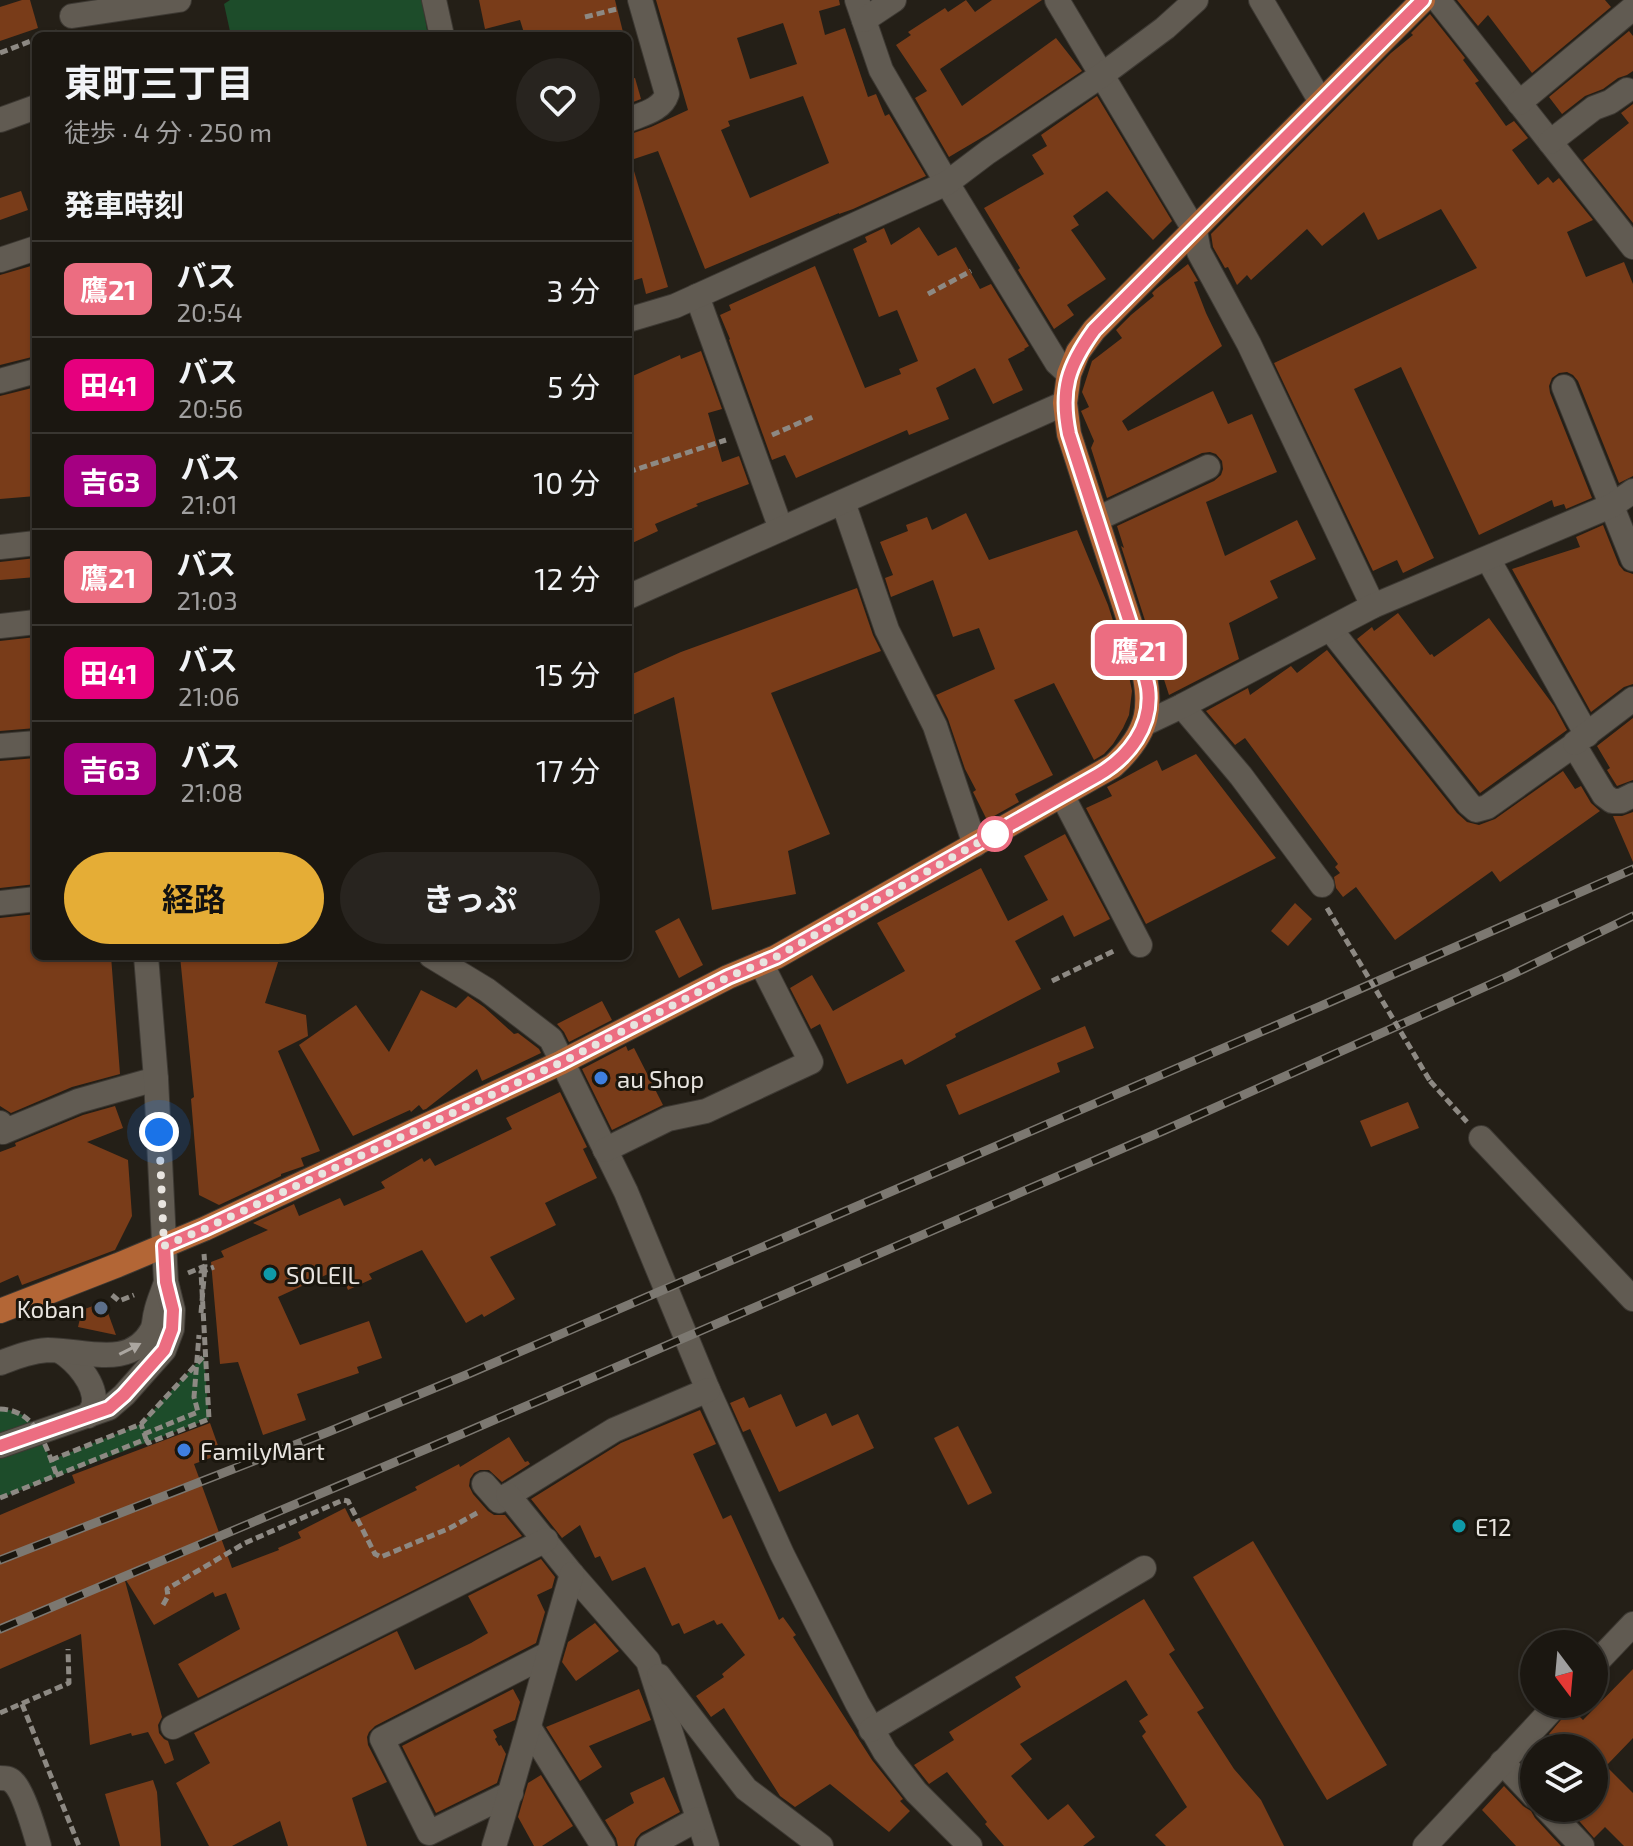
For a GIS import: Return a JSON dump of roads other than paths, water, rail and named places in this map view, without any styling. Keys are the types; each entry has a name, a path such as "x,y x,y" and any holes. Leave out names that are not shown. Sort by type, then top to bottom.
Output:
{"main road":[{"path":"0,1311 204,1229 562,1062 728,977 776,957 1113,766 1134,745 1144,724 1148,691 1141,657 1069,434 1065,403 1069,374 1078,352 1094,330 1423,0"}],"street":[{"path":"72,17 179,0"},
{"path":"434,0 441,32"},
{"path":"632,118 661,105 667,94 640,0"},
{"path":"894,0 860,10 881,70 1057,363 1069,374"},
{"path":"1057,0 1195,231 1199,252 1249,344 1373,606"},
{"path":"632,319 675,306 947,183 1102,75 1165,28 1196,0"},
{"path":"1261,0 1321,102"},
{"path":"1438,0 1633,247"},
{"path":"1519,103 1633,8"},
{"path":"1550,142 1594,108 1627,90"},
{"path":"0,120 32,108"},
{"path":"0,260 32,249"},
{"path":"697,296 781,529"},
{"path":"0,381 32,372"},
{"path":"1564,387 1623,498 1633,559"},
{"path":"632,595 1065,403"},
{"path":"1097,519 1208,467"},
{"path":"1144,724 1373,606 1488,559 1623,498"},
{"path":"843,502 887,630 935,726 975,845"},
{"path":"0,547 32,543"},
{"path":"1488,559 1580,740 1604,795 1612,801 1621,801 1633,795"},
{"path":"0,626 32,622"},
{"path":"1330,629 1476,810 1487,807 1633,699"},
{"path":"1182,706 1241,776 1324,895"},
{"path":"0,746 32,743"},
{"path":"1062,795 1139,942"},
{"path":"0,903 32,899"},
{"path":"0,1446 109,1408 164,1350 172,1329 173,1310 166,1282 146,960"},
{"path":"438,960 487,990 551,1039 637,1218 708,1390 782,1554 871,1730 916,1792 970,1846"},
{"path":"605,1150 668,1119 706,1111 811,1062 761,963"},
{"path":"0,1123 3,1132 78,1101 156,1079"},
{"path":"1481,1138 1633,1299"},
{"path":"0,1363 29,1352 126,1354 143,1342 154,1327 166,1282"},
{"path":"60,1351 82,1369 91,1387 94,1405 88,1416"},
{"path":"708,1390 614,1430 501,1495 546,1540 648,1661 746,1789 821,1846"},
{"path":"173,1727 546,1540"},
{"path":"871,1730 1144,1568"},
{"path":"494,1846 572,1574"},
{"path":"1608,1650 1633,1624"},
{"path":"511,1793 429,1833 382,1739 548,1654"},
{"path":"648,1661 707,1846"},
{"path":"1425,1846 1544,1718"},
{"path":"530,1729 603,1846"},
{"path":"1502,1762 1520,1781"},
{"path":"0,1778 14,1782 20,1792 36,1841"},
{"path":"649,1846 698,1819"},
{"path":"1559,1822 1582,1846"}],"railway":[{"path":"0,1560 466,1375 1633,869"},
{"path":"0,1629 464,1433 1165,1130 1509,976 1633,916"}],"place":[{"name":"au Shop","path":"601,1078"},
{"name":"SOLEIL","path":"270,1274"},
{"name":"Koban","path":"101,1308"},
{"name":"FamilyMart","path":"184,1450"},
{"name":"E12","path":"1459,1526"}]}
